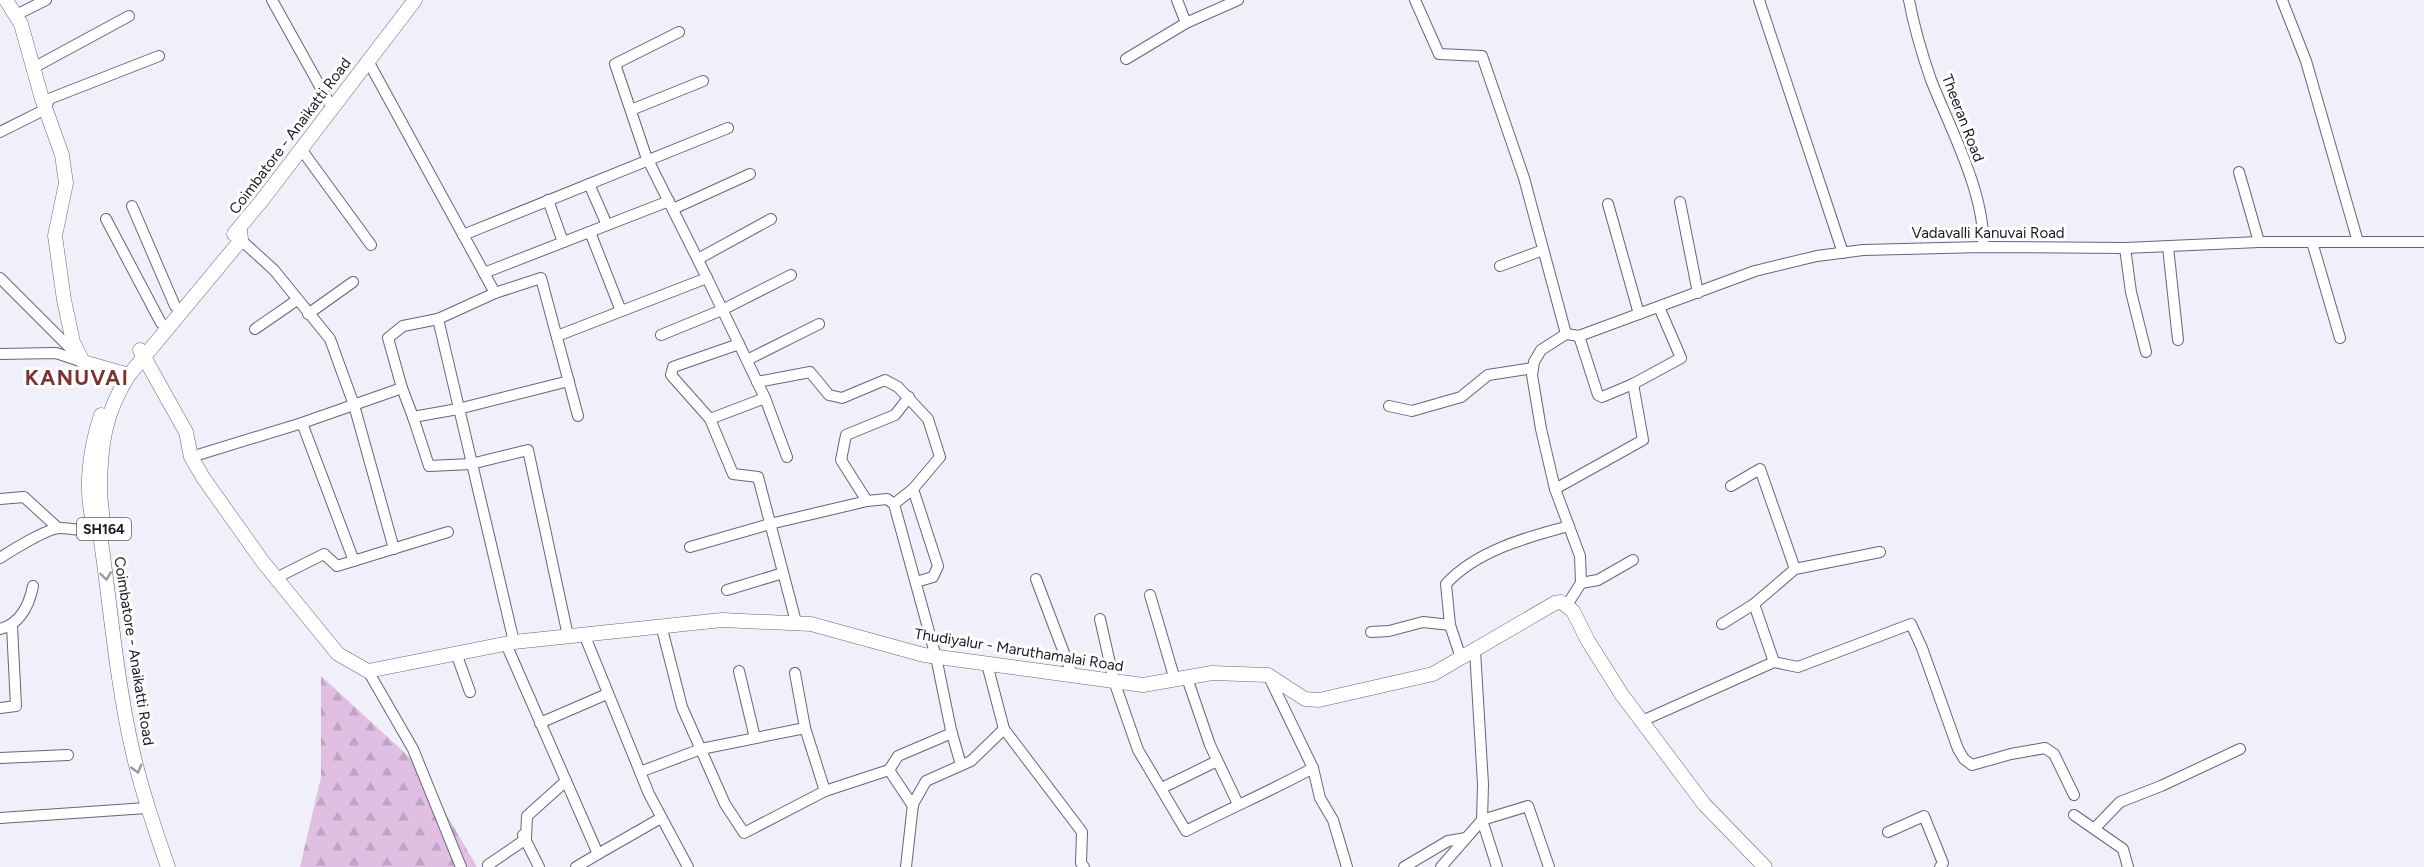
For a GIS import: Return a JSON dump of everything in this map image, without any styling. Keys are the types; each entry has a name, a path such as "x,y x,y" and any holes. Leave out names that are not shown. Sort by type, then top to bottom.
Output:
{"main road":[{"path":"6,0 21,24 62,155 66,183 55,236 64,300 73,342 83,362 134,363"},
{"name":"Coimbatore - Anaikatti Road","path":"168,867 147,808 133,753 117,661 95,492 105,426 115,397 134,363 240,234 301,149 415,0"},
{"path":"134,363 161,323 240,234"},
{"path":"134,363 186,432 190,451 204,479 276,578 338,654 368,671"},
{"path":"1268,675 1305,699 1319,700 1433,674 1555,603 1561,602 1574,611 1588,641 1622,695 1704,804 1763,866"},
{"name":"Thudiyalur - Maruthamalai Road","path":"368,671 510,643 722,620 811,624 936,657 1143,685 1212,673 1268,675"}],"street":[{"path":"16,15 46,0"},
{"path":"272,0 332,108"},
{"path":"1177,0 1186,23"},
{"path":"1126,59 1186,23 1238,0"},
{"path":"1415,0 1439,54 1482,56 1524,178 1566,334 1541,350 1533,368 1533,388 1555,489 1580,556 1581,583 1568,605"},
{"path":"1759,0 1843,253"},
{"name":"Theeran Road","path":"1909,0 1914,28 1931,80 1967,168 1980,211 1983,247"},
{"path":"2282,0 2306,61 2358,242"},
{"path":"33,68 129,16"},
{"path":"679,32 615,64 648,159 765,398 787,458"},
{"path":"0,132 46,109 49,99 159,56"},
{"path":"368,62 495,292"},
{"path":"631,110 704,81"},
{"path":"463,235 728,128"},
{"path":"301,149 370,245"},
{"path":"2239,172 2259,242"},
{"path":"484,273 607,225 671,205 750,174"},
{"path":"589,184 607,225"},
{"path":"548,200 563,242"},
{"path":"1680,202 1698,293"},
{"path":"1608,204 1639,314"},
{"path":"132,206 175,306"},
{"path":"106,219 161,323"},
{"path":"698,259 771,219"},
{"path":"590,232 621,311"},
{"path":"240,234 274,270 330,339 354,405 394,549"},
{"name":"Vadavalli Kanuvai Road","path":"1566,334 1579,336 1755,271 1863,250 1983,247 2125,248 2259,242 2424,242"},
{"path":"2312,242 2340,338"},
{"path":"2168,246 2178,340"},
{"path":"2125,248 2131,292 2146,352"},
{"path":"1500,266 1543,250"},
{"path":"661,335 722,310 791,275"},
{"path":"0,278 83,362"},
{"path":"568,636 528,450 471,464 429,466 402,388 388,338 403,326 438,319 495,292 541,278 578,416"},
{"path":"556,336 707,278"},
{"path":"308,314 353,282"},
{"path":"255,329 297,300"},
{"path":"1579,336 1598,394 1602,397 1633,384 1681,358 1659,307"},
{"path":"438,319 510,643 540,723 598,854"},
{"path":"747,360 819,324"},
{"path":"739,344 673,367 671,375 710,419 733,474 758,477 796,622"},
{"path":"0,354 56,352 83,362"},
{"path":"1389,406 1412,411 1461,398 1488,375 1533,368"},
{"path":"757,382 810,372 829,395 842,398 885,380 898,387 928,419 940,457 913,489 894,504"},
{"path":"413,417 458,409 568,381"},
{"path":"1555,489 1643,440 1633,384"},
{"path":"190,451 302,423 402,388"},
{"path":"867,501 842,460 846,435 895,415 909,397"},
{"path":"710,419 765,398"},
{"path":"302,423 354,561"},
{"path":"1731,486 1760,469 1795,569"},
{"path":"913,489 938,566 933,577 916,582"},
{"path":"0,499 24,497 58,528 100,535"},
{"path":"690,547 770,524 867,501 887,499 894,504 936,657 961,765"},
{"path":"1461,658 1450,625 1446,585 1455,574 1524,538 1569,526"},
{"path":"0,558 16,547 58,528"},
{"path":"276,578 324,554 337,566 448,532"},
{"path":"1722,624 1754,604 1795,569 1880,552"},
{"path":"1581,583 1598,580 1633,560"},
{"path":"727,590 783,573"},
{"path":"1036,579 1072,674"},
{"path":"0,708 16,706 12,626 28,602 33,586"},
{"path":"1150,595 1181,679 1238,804"},
{"path":"1754,604 1774,662"},
{"path":"1100,620 1114,681 1138,750 1186,831 1238,804 1270,792 1313,768"},
{"path":"1371,632 1389,631 1423,622 1450,625"},
{"path":"1642,721 1774,662 1798,667 1911,624 1922,648 1958,749 1964,759 1972,765 2010,754 2045,748 2054,754 2074,795"},
{"path":"661,625 682,707 725,804 744,833 825,791 889,770 898,756 952,733"},
{"path":"0,629 12,626"},
{"path":"584,634 640,772 661,818 688,867"},
{"path":"1475,650 1483,784 1482,820 1497,867"},
{"path":"456,653 471,692"},
{"path":"987,664 1004,729 1082,832 1081,863 1084,867"},
{"path":"368,671 413,749 460,867"},
{"path":"739,672 755,738"},
{"path":"795,673 805,728 825,791"},
{"path":"1268,675 1313,768 1320,798 1333,820 1347,867"},
{"path":"540,723 607,694"},
{"path":"640,772 701,749 805,728"},
{"path":"906,867 913,806 926,781 971,761 1004,729"},
{"path":"2094,829 2120,802 2161,786 2240,749"},
{"path":"0,758 68,755"},
{"path":"1162,788 1217,761"},
{"path":"889,770 913,806"},
{"path":"489,867 488,865 525,839 527,816 566,781"},
{"path":"1441,867 1482,820 1528,806 1549,867"},
{"path":"0,818 147,808"},
{"path":"2074,815 2122,849 2128,867"},
{"path":"1888,832 1924,816 1943,863 1940,867"},
{"path":"576,867 661,818"},
{"path":"520,827 539,867"},
{"path":"1404,867 1448,841 1466,838"}],"green space":[{"path":"321,676 417,764 477,867 300,867 321,777"}],"district":[{"name":"KANUVAI","path":"77,377"}]}
